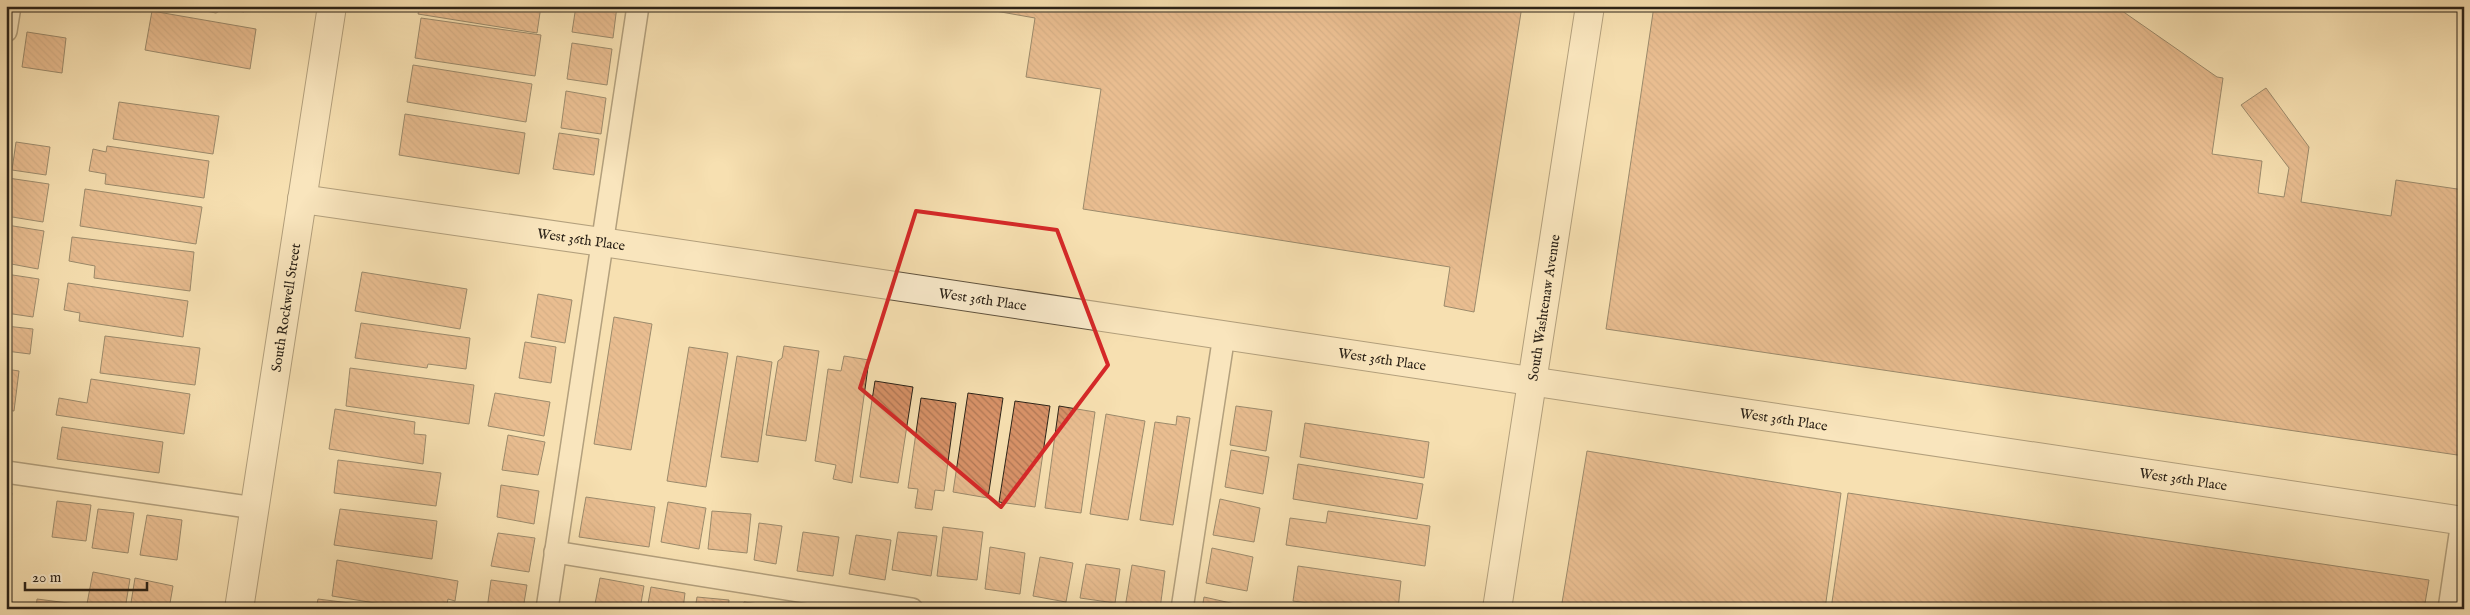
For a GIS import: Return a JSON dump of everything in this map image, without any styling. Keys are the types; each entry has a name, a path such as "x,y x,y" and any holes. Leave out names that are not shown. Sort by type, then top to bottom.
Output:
{"street":[{"name":"South Rockwell Street","path":"239,609 332,6"},
{"name":"South Washtenaw Avenue","path":"1497,609 1590,6"},
{"name":"West 36th Place","path":"302,199 602,242 2463,521"}],"lane":[{"path":"6,31 10,6"},
{"path":"547,609 638,6"},
{"path":"1182,609 1224,335"},
{"path":"6,472 254,508"},
{"path":"2449,609 2463,521"},
{"path":"555,552 912,609"}],"highlighted area":[{"path":"916,211 1057,230 1108,365 1001,507 860,388"}],"building":[{"path":"179,6 245,6 244,12 223,9 216,13"},
{"path":"420,6 541,6 537,33 418,14"},
{"path":"576,6 617,6 613,38 572,32"},
{"path":"967,6 1522,6 1474,312 1444,306 1450,267 1083,209 1101,89 1026,77 1035,18"},
{"path":"1654,6 2115,6 2217,77 2223,78 2212,154 2262,161 2258,193 2284,197 2289,168 2241,105 2266,88 2309,147 2301,202 2391,216 2396,180 2464,190 2464,456 1606,329"},
{"path":"152,11 256,29 250,69 145,50"},
{"path":"421,18 541,35 535,76 415,58"},
{"path":"27,32 66,38 62,73 22,67"},
{"path":"572,43 612,49 607,85 567,79"},
{"path":"413,65 532,84 526,122 407,102"},
{"path":"566,91 606,98 601,134 561,128"},
{"path":"119,102 219,116 213,154 113,139"},
{"path":"405,114 525,133 519,174 399,155"},
{"path":"559,133 599,139 594,175 553,169"},
{"path":"16,142 50,147 46,175 12,170"},
{"path":"107,146 209,161 204,198 105,184 106,174 89,171 93,149 106,152"},
{"path":"8,178 49,184 43,222 6,216"},
{"path":"85,189 202,207 196,244 80,226"},
{"path":"7,225 44,231 38,269 6,263"},
{"path":"72,237 194,252 190,291 94,278 95,266 69,261"},
{"path":"362,272 467,289 460,329 355,311"},
{"path":"6,274 39,279 33,317 6,313"},
{"path":"68,283 188,301 183,337 79,321 80,313 64,310"},
{"path":"538,294 572,300 565,343 531,337"},
{"path":"614,317 652,324 631,450 594,444"},
{"path":"361,323 470,338 466,369 428,364 427,368 355,358"},
{"path":"6,326 33,329 30,354 6,351"},
{"path":"105,336 200,348 195,385 100,373"},
{"path":"525,342 556,347 551,383 519,378"},
{"path":"784,346 819,351 806,441 766,435 778,361 782,358"},
{"path":"689,347 728,353 706,487 667,481"},
{"path":"737,356 772,362 758,462 721,457"},
{"path":"844,356 869,360 852,483 833,479 836,465 815,461 828,369 841,371"},
{"path":"350,368 474,385 469,424 346,406"},
{"path":"6,369 19,371 14,411 6,410"},
{"path":"91,379 190,394 184,434 56,415 59,398 87,403"},
{"path":"875,381 913,387 898,483 860,477"},
{"path":"495,393 550,402 544,436 488,426"},
{"path":"968,393 1003,398 988,498 953,492"},
{"path":"921,398 956,403 944,491 935,490 932,510 915,508 918,489 908,488"},
{"path":"1015,401 1050,406 1035,507 999,502"},
{"path":"1059,406 1095,412 1081,513 1045,508"},
{"path":"1236,406 1272,411 1266,451 1230,445"},
{"path":"335,409 415,422 414,434 426,435 423,464 329,449"},
{"path":"1106,414 1145,421 1128,520 1090,514"},
{"path":"1177,416 1190,418 1173,525 1140,520 1155,422 1176,425"},
{"path":"6,418 11,419 9,450 6,450"},
{"path":"1305,423 1429,442 1424,478 1300,457"},
{"path":"62,427 163,442 159,473 57,459"},
{"path":"508,435 545,442 538,475 502,470"},
{"path":"1231,450 1269,457 1263,494 1225,487"},
{"path":"1587,451 1841,493 1825,609 1561,609"},
{"path":"338,460 441,473 436,506 334,493"},
{"path":"1298,464 1423,484 1417,519 1293,499"},
{"path":"501,485 539,491 534,524 497,517"},
{"path":"6,493 12,493 6,530"},
{"path":"1848,493 2429,580 2424,609 1831,609"},
{"path":"586,497 655,507 649,547 579,537"},
{"path":"1220,499 1260,508 1254,542 1213,535"},
{"path":"57,501 91,505 86,541 52,537"},
{"path":"668,502 706,508 699,549 661,542"},
{"path":"98,509 134,513 128,553 92,548"},
{"path":"340,509 437,521 432,559 334,545"},
{"path":"712,511 751,514 747,553 708,549"},
{"path":"1328,511 1430,526 1425,566 1286,545 1290,518 1326,523"},
{"path":"147,515 182,520 177,560 140,555"},
{"path":"759,523 782,526 776,564 754,560"},
{"path":"943,527 983,532 977,580 937,576"},
{"path":"803,532 839,537 833,576 797,571"},
{"path":"898,532 937,536 931,576 892,570"},
{"path":"498,533 535,538 529,572 491,566"},
{"path":"856,535 891,540 885,580 849,574"},
{"path":"990,547 1025,553 1020,594 985,589"},
{"path":"1212,548 1253,557 1247,591 1206,583"},
{"path":"1040,557 1073,563 1066,602 1033,596"},
{"path":"337,560 458,581 455,601 448,599 446,609 412,609 332,596"},
{"path":"1086,564 1120,569 1115,603 1080,598"},
{"path":"1132,565 1165,571 1160,609 1125,608"},
{"path":"1298,566 1401,581 1398,609 1352,609 1293,601"},
{"path":"93,572 130,579 125,609 86,609"},
{"path":"135,578 173,586 169,609 130,609"},
{"path":"600,578 644,586 640,609 594,609"},
{"path":"491,580 527,585 523,609 487,609"},
{"path":"651,587 685,593 683,609 647,609"},
{"path":"697,597 729,600 728,609 695,609"},
{"path":"1204,597 1244,606 1244,609 1202,609"},
{"path":"37,599 76,604 76,609 36,609"},
{"path":"318,599 397,609 316,609"},
{"path":"744,602 767,605 766,609 742,609"}]}
